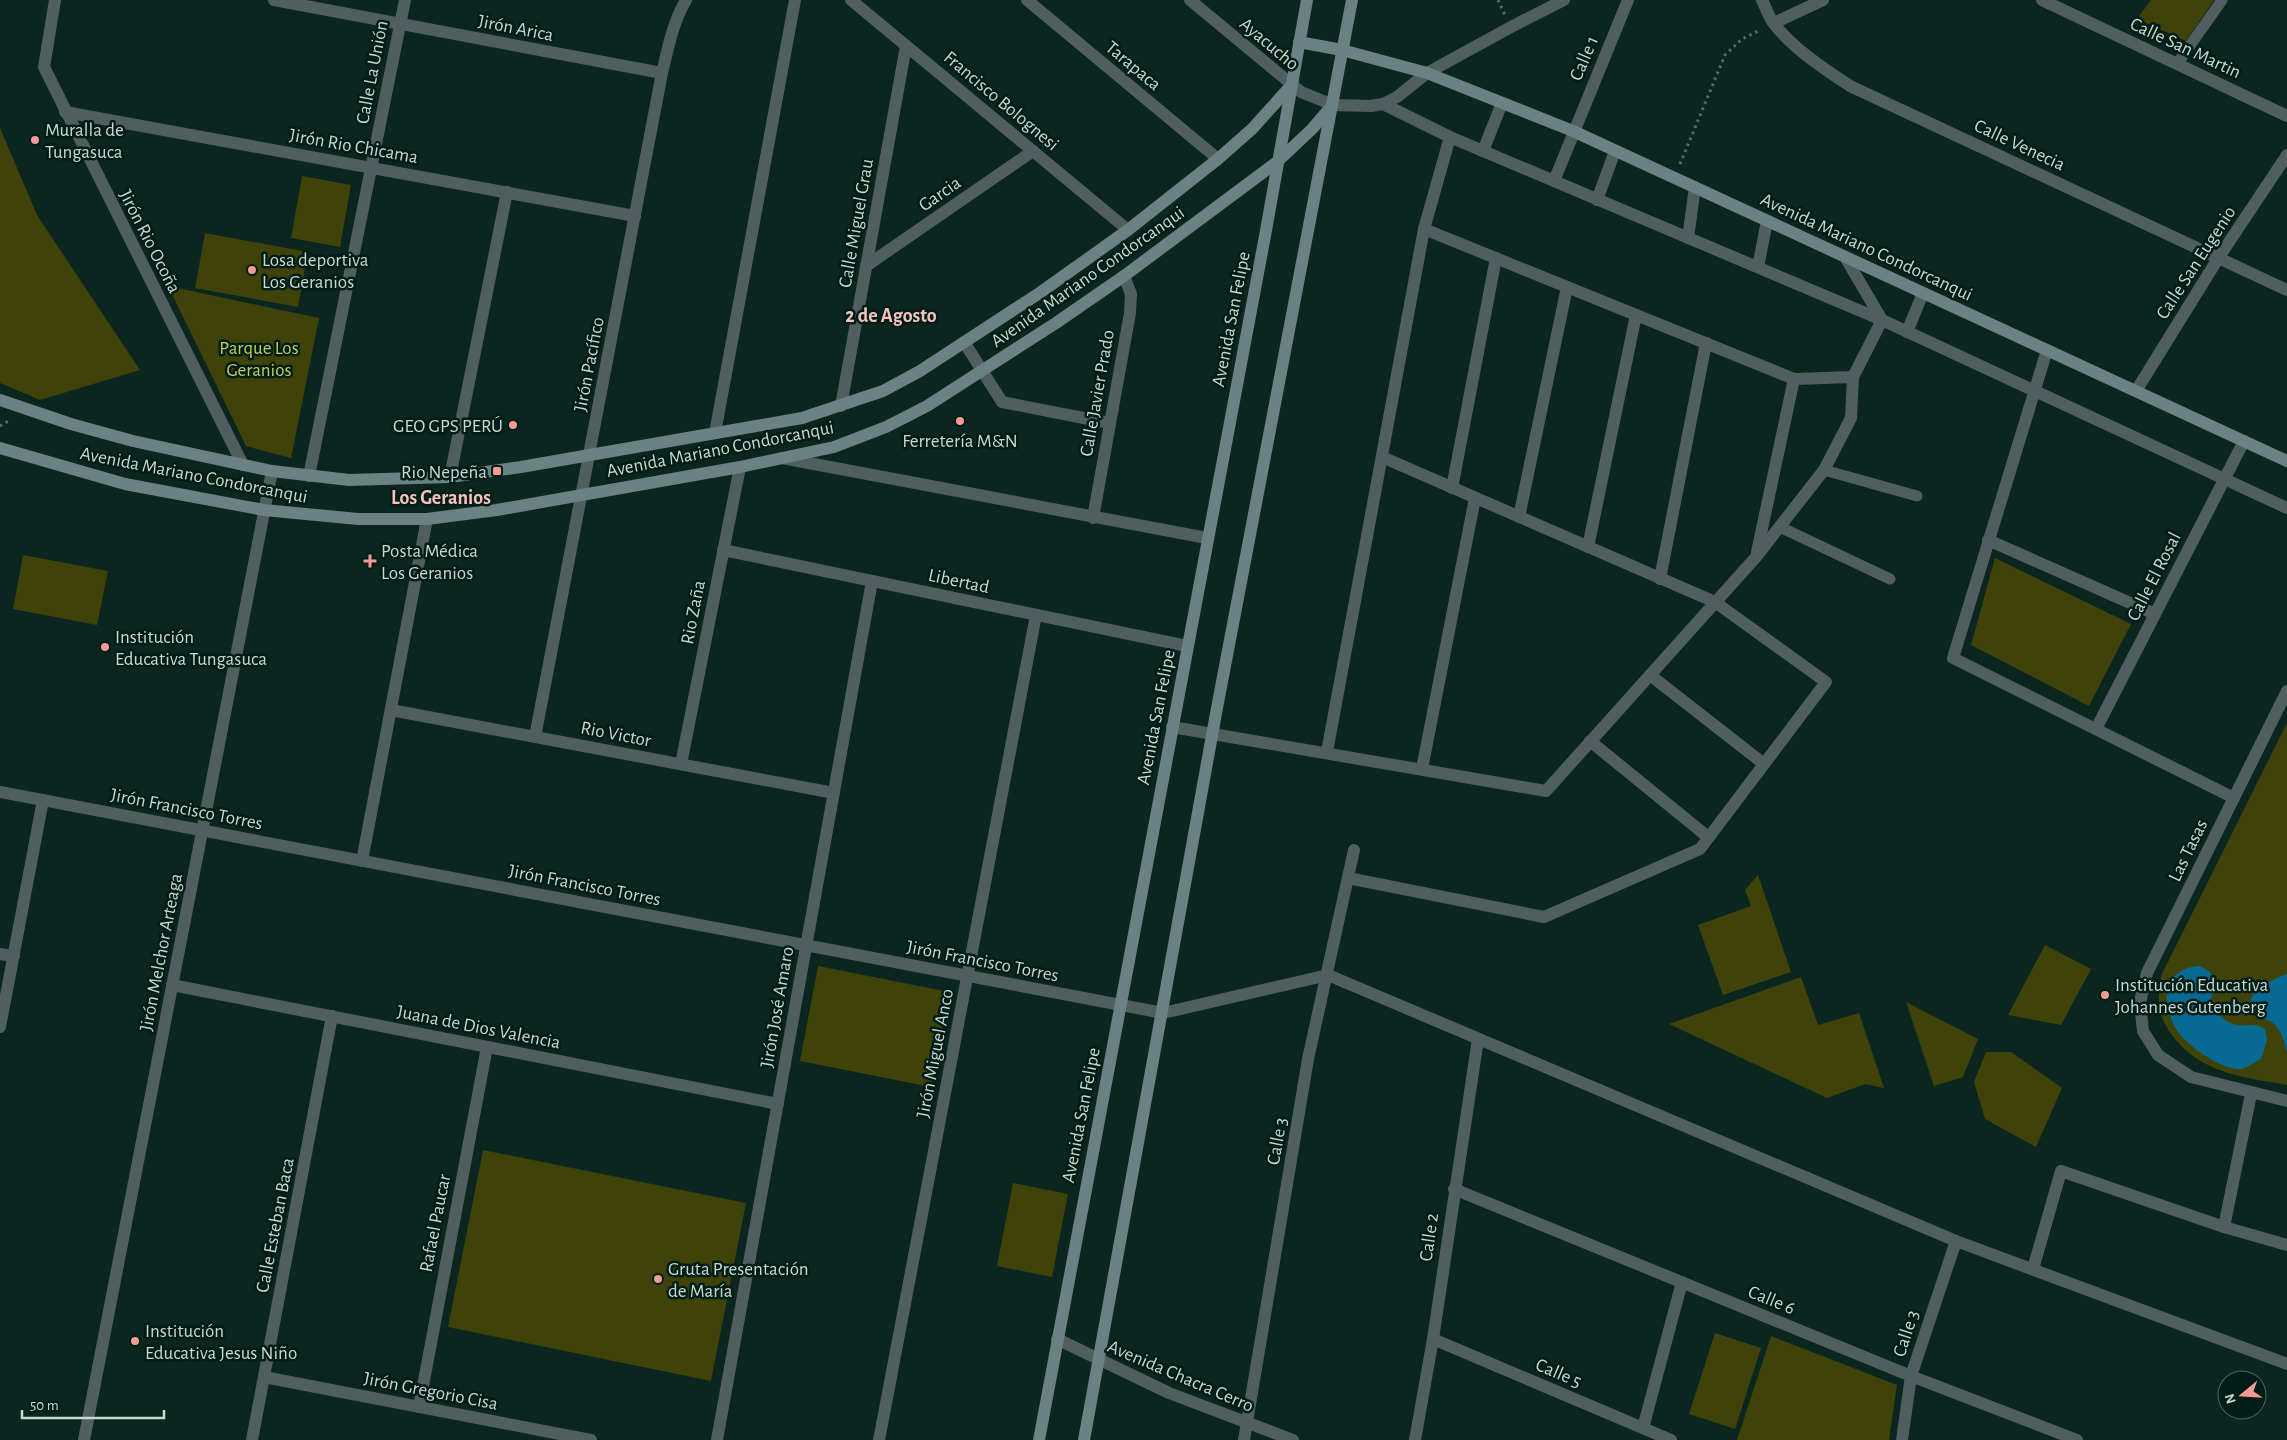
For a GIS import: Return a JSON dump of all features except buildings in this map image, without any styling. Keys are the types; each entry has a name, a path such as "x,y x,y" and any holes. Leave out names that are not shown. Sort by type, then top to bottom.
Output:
{"main road":[{"name":"Avenida San Felipe","path":"1038,1440 1207,538 1266,236 1277,162 1307,0"},
{"path":"1084,1440 1163,1014 1212,734 1352,0"},
{"name":"Avenida Mariano Condorcanqui","path":"1299,42 1342,50 1427,73 1573,131 2287,461"},
{"name":"Avenida Mariano Condorcanqui","path":"0,400 53,418 133,441 272,471 349,480 450,477 589,456 802,418 883,391 920,370 1041,292 1128,230 1218,159 1252,130 1291,86"},
{"name":"Avenida Mariano Condorcanqui","path":"0,448 28,458 125,484 264,510 358,519 427,518 497,510 740,467 834,447 886,427 927,406 983,371 1124,276 1277,162 1302,140 1332,105"}],"street":[{"name":"Jirón Rio Ocoña","path":"55,0 44,67 243,465"},
{"name":"Jirón Arica","path":"274,0 662,73"},
{"name":"Calle La Unión","path":"309,476 405,0"},
{"name":"Jirón Pacífico","path":"535,737 662,73 670,40 680,10 686,0"},
{"path":"715,434 795,0"},
{"name":"Francisco Bolognesi","path":"851,0 1128,230"},
{"name":"Tarapaca","path":"1027,0 1218,159"},
{"name":"Ayacucho","path":"1190,0 1291,86 1313,98 1332,105"},
{"path":"1332,105 1371,106 1383,104 1397,97 1427,73 1564,0"},
{"name":"Calle 1","path":"1554,181 1628,0"},
{"name":"Calle Venecia","path":"1762,0 1774,23 1807,56 1850,86 2287,290"},
{"path":"1774,23 1823,0"},
{"name":"Calle San Martin","path":"2042,0 2287,116"},
{"name":"Calle Miguel Grau","path":"841,406 906,46"},
{"path":"1483,151 1502,103"},
{"path":"1383,104 1450,137 1882,320 2287,508"},
{"name":"Jirón Rio Chicama","path":"66,112 635,216"},
{"path":"1327,752 1424,229 1450,137"},
{"name":"Garcia","path":"866,266 1033,151"},
{"path":"1597,200 1615,151"},
{"name":"Calle San Eugenio","path":"2136,391 2219,257 2287,155"},
{"path":"1688,238 1695,187"},
{"path":"450,477 507,192"},
{"path":"1758,267 1767,220"},
{"path":"1424,229 1794,379 1853,377"},
{"path":"1845,257 1882,320"},
{"path":"1452,488 1496,258"},
{"name":"Calle Javier Prado","path":"1093,518 1130,313 1131,294 1124,276"},
{"path":"1519,517 1567,287"},
{"path":"1907,332 1924,293"},
{"path":"1588,547 1636,315"},
{"path":"1172,726 1546,791 1756,557 1824,470 1851,418 1853,377 1882,320"},
{"path":"964,342 1002,402 1110,423"},
{"path":"1660,579 1706,343"},
{"path":"2047,350 1953,658 2234,798"},
{"path":"1756,557 1794,379"},
{"name":"Calle El Rosal","path":"2096,729 2244,441"},
{"path":"1348,878 1544,917 1700,849 1826,682 1715,602 1382,457"},
{"path":"782,458 1207,538"},
{"name":"Rio Zaña","path":"681,764 740,467"},
{"name":"Jirón Melchor Arteaga","path":"84,1440 272,471"},
{"path":"1422,769 1475,498"},
{"path":"362,861 427,518"},
{"path":"1988,540 2154,614"},
{"name":"Libertad","path":"724,550 1187,646"},
{"name":"Jirón José Amaro","path":"717,1440 872,581"},
{"name":"Jirón Miguel Anco","path":"879,1440 1036,615"},
{"path":"1650,675 1764,764"},
{"name":"Las Tasas","path":"2251,1094 2191,1077 2158,1055 2143,1031 2140,1002 2147,973 2287,691"},
{"name":"Rio Victor","path":"391,710 834,793"},
{"path":"1590,741 1708,837"},
{"name":"Jirón Francisco Torres","path":"0,792 1163,1014"},
{"path":"0,1027 43,800"},
{"name":"Calle 3","path":"1244,1440 1308,1059 1354,850"},
{"path":"0,954 14,956"},
{"path":"1163,1014 1328,975 1956,1241 2287,1364"},
{"name":"Juana de Dios Valencia","path":"172,985 778,1104"},
{"name":"Calle Esteban Baca","path":"252,1440 332,1016"},
{"name":"Calle 2","path":"1415,1440 1433,1339 1478,1038"},
{"name":"Rafael Paucar","path":"419,1407 487,1046"},
{"path":"2224,1226 2251,1094 2287,1101"},
{"path":"2033,1269 2061,1171 2224,1226 2287,1245"},
{"name":"Calle 6","path":"1454,1189 1911,1376 2077,1440"},
{"name":"Calle 3","path":"1902,1440 1911,1376 1956,1241"},
{"path":"1642,1428 1682,1282"},
{"name":"Avenida Chacra Cerro","path":"1057,1339 1169,1393 1293,1440"},
{"name":"Calle 5","path":"1433,1339 1671,1440"},
{"name":"Jirón Gregorio Cisa","path":"264,1376 591,1440"}],"lane":[{"path":"2177,64 2222,0"},
{"path":"1824,470 1917,496"},
{"path":"1780,527 1890,579"}],"path":[{"path":"1674,178 1725,55 1742,39 1774,23"}],"green space":[{"path":"2151,0 2214,0 2186,41 2137,19"},
{"path":"0,128 37,215 140,370 40,400 0,383"},
{"path":"302,176 351,185 340,247 291,238"},
{"name":"Losa deportiva Los Geranios","path":"205,233 308,252 298,307 195,288"},
{"name":"Parque Los Geranios","path":"168,286 319,318 291,458 246,446"},
{"path":"23,555 108,571 97,625 13,609"},
{"path":"1995,558 2131,624 2089,706 1971,645"},
{"path":"2287,723 2287,1085 2227,1073 2200,1061 2188,1052 2170,1033 2161,1016 2159,999 2161,976"},
{"path":"1758,875 1791,972 1723,995 1698,925 1751,906 1745,890"},
{"path":"2045,945 2091,969 2061,1025 2008,1015"},
{"path":"818,966 949,992 931,1087 800,1061"},
{"path":"1801,977 1818,1025 1859,1013 1884,1088 1865,1084 1827,1098 1669,1024"},
{"path":"1906,1002 1978,1039 1963,1077 1934,1086"},
{"path":"1986,1052 2011,1052 2062,1088 2036,1147 1985,1119 1974,1082"},
{"path":"483,1150 746,1203 711,1381 448,1327"},
{"path":"1013,1183 1068,1194 1052,1277 997,1266"},
{"path":"1715,1333 1761,1348 1735,1429 1689,1414"},
{"path":"1771,1336 1897,1385 1889,1440 1737,1440"}],"water":[{"path":"2200,966 2210,972 2217,988 2211,997 2210,1007 2230,1023 2256,1025 2265,1029 2267,1040 2261,1059 2240,1069 2224,1066 2197,1050 2178,1032 2168,1011 2168,990 2171,981 2178,973 2187,968"},
{"path":"2287,974 2287,1052 2277,1027 2270,1021 2257,1015 2251,1009 2250,1002 2258,990"}],"place":[{"name":"Muralla de Tungasuca","path":"35,140"},
{"name":"Losa deportiva Los Geranios","path":"252,270"},
{"name":"Ferretería M&N","path":"960,421"},
{"name":"GEO GPS PERÚ","path":"513,425"},
{"name":"Rio Nepeña","path":"497,471"},
{"name":"Posta Médica Los Geranios","path":"370,561"},
{"name":"Institución Educativa Tungasuca","path":"105,647"},
{"name":"Institución Educativa Johannes Gutenberg","path":"2105,995"},
{"name":"Gruta Presentación de María","path":"658,1279"},
{"name":"Institución Educativa Jesus Niño","path":"135,1341"}],"district":[{"name":"2 de Agosto","path":"891,315"},
{"name":"Los Geranios","path":"441,497"}]}
